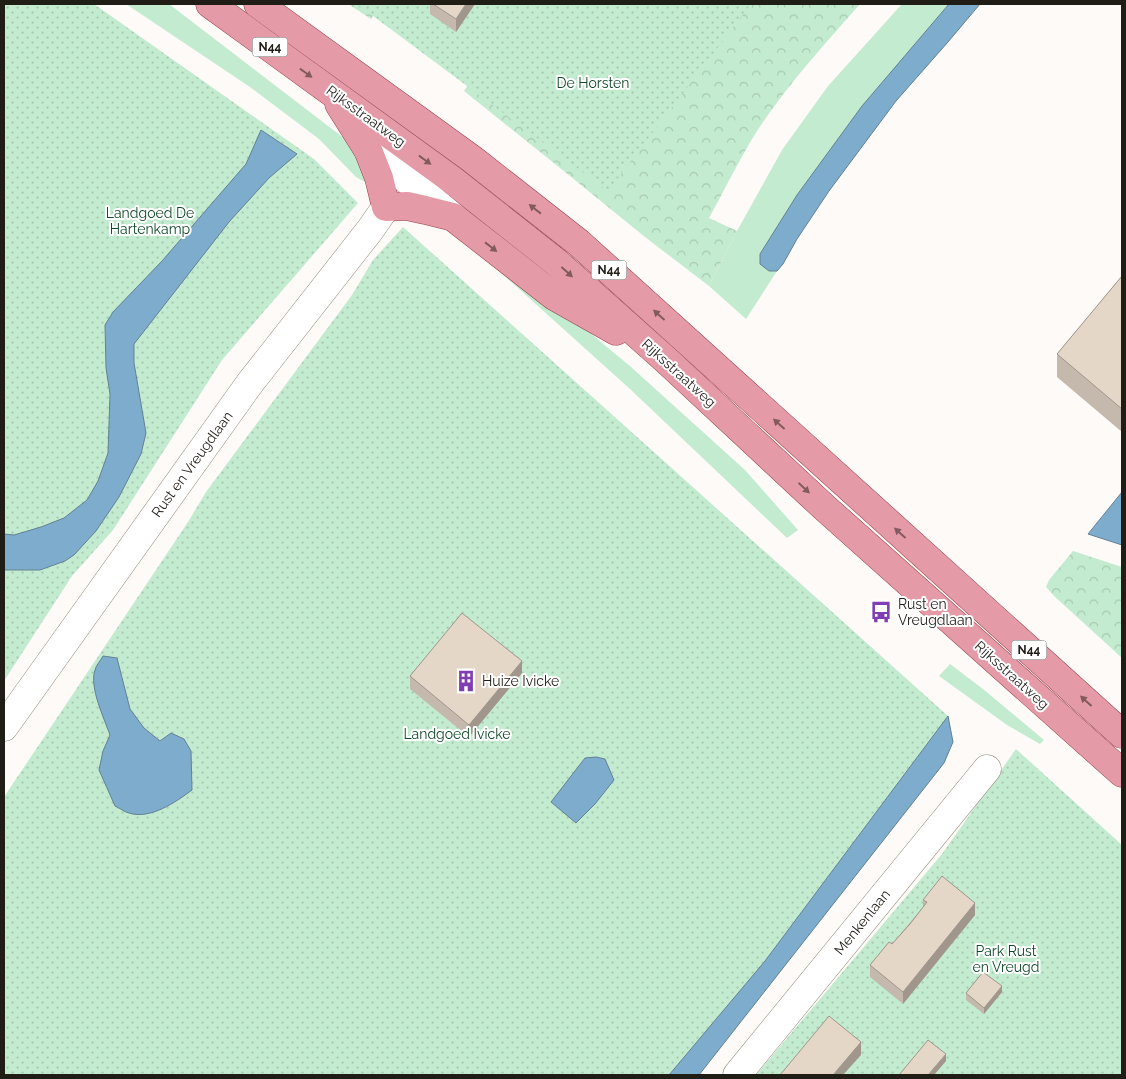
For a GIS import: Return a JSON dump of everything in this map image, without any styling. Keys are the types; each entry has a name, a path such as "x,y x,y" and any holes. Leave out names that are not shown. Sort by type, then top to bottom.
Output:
{"main road":[{"name":"Rijksstraatweg","path":"210,4 451,179 556,262 666,360 825,508 1122,773"},
{"name":"Rijksstraatweg","path":"258,4 472,159 579,244 1122,734"},
{"name":"N44","path":"330,90 368,150 379,178 386,207 407,206 453,217 554,296 666,360"}],"street":[{"name":"Rijksstraatweg","path":"368,150 453,217"},
{"name":"Rust en Vreugdlaan","path":"4,727 250,383 386,207"},
{"name":"Menkenlaan","path":"737,1075 987,769"}],"green space":[{"name":"Landgoed De Hartenkamp","path":"4,4 94,4 314,159 358,203 222,360 113,530 72,576 4,681"},
{"path":"126,4 169,4 349,142 356,149 368,184 356,177 319,139 250,87"},
{"path":"348,4 381,4 371,19"},
{"name":"De Horsten","path":"357,4 751,4 608,191"},
{"path":"520,4 860,4 806,66 757,131 709,218 737,231 709,286 645,237 464,91"},
{"path":"902,4 949,4 862,106 797,195 760,254 769,271 777,271 746,319 709,286 782,150 828,86"},
{"name":"Landgoed Ivicke","path":"403,227 948,716 765,961 669,1075 4,1075 4,797 188,522 206,492 352,295 373,260"},
{"path":"499,271 565,312 631,367 745,470 798,530 787,538 630,389"},
{"path":"1073,551 1122,567 1122,658 1046,587 1049,580"},
{"path":"950,664 1044,740 1040,744 1007,725 939,676"},
{"name":"Park Rust en Vreugd","path":"1016,749 1122,845 1122,1075 756,1075 942,854"}],"water":[{"path":"949,4 980,4 896,101 829,191 783,264 777,271 769,271 760,264 760,254 797,195 862,106"},
{"path":"261,130 297,154 269,178 229,222 134,344 134,363 146,433 141,454 119,497 96,531 74,555 65,561 40,570 4,570 4,534 14,535 64,518 87,500 98,481 108,453 110,394 106,368 105,325 113,312 162,261 246,164"},
{"path":"1122,492 1122,545 1088,534"},
{"path":"103,656 117,658 130,709 144,728 160,741 171,733 184,739 191,751 192,790 178,800 154,812 137,815 115,806 99,770 103,751 110,735 94,685 96,668"},
{"path":"948,716 953,742 944,763 699,1075 669,1075 765,961"},
{"path":"596,757 605,759 614,780 595,804 576,823 551,802 585,758"}],"building":[{"path":"433,4 466,4 456,19"},
{"path":"1122,276 1122,409 1057,354"},
{"name":"Huize Ivicke","path":"462,613 522,661 469,725 410,676"},
{"path":"942,876 975,903 903,992 870,965 889,942 892,944 910,924 927,902 923,900"},
{"path":"983,972 1002,986 984,1008 966,993"},
{"path":"829,1016 861,1042 833,1075 780,1075"},
{"path":"928,1040 946,1054 928,1075 899,1075"}],"place":[{"name":"Rust en Vreugdlaan","path":"881,612"},
{"name":"Huize Ivicke","path":"466,681"}]}
